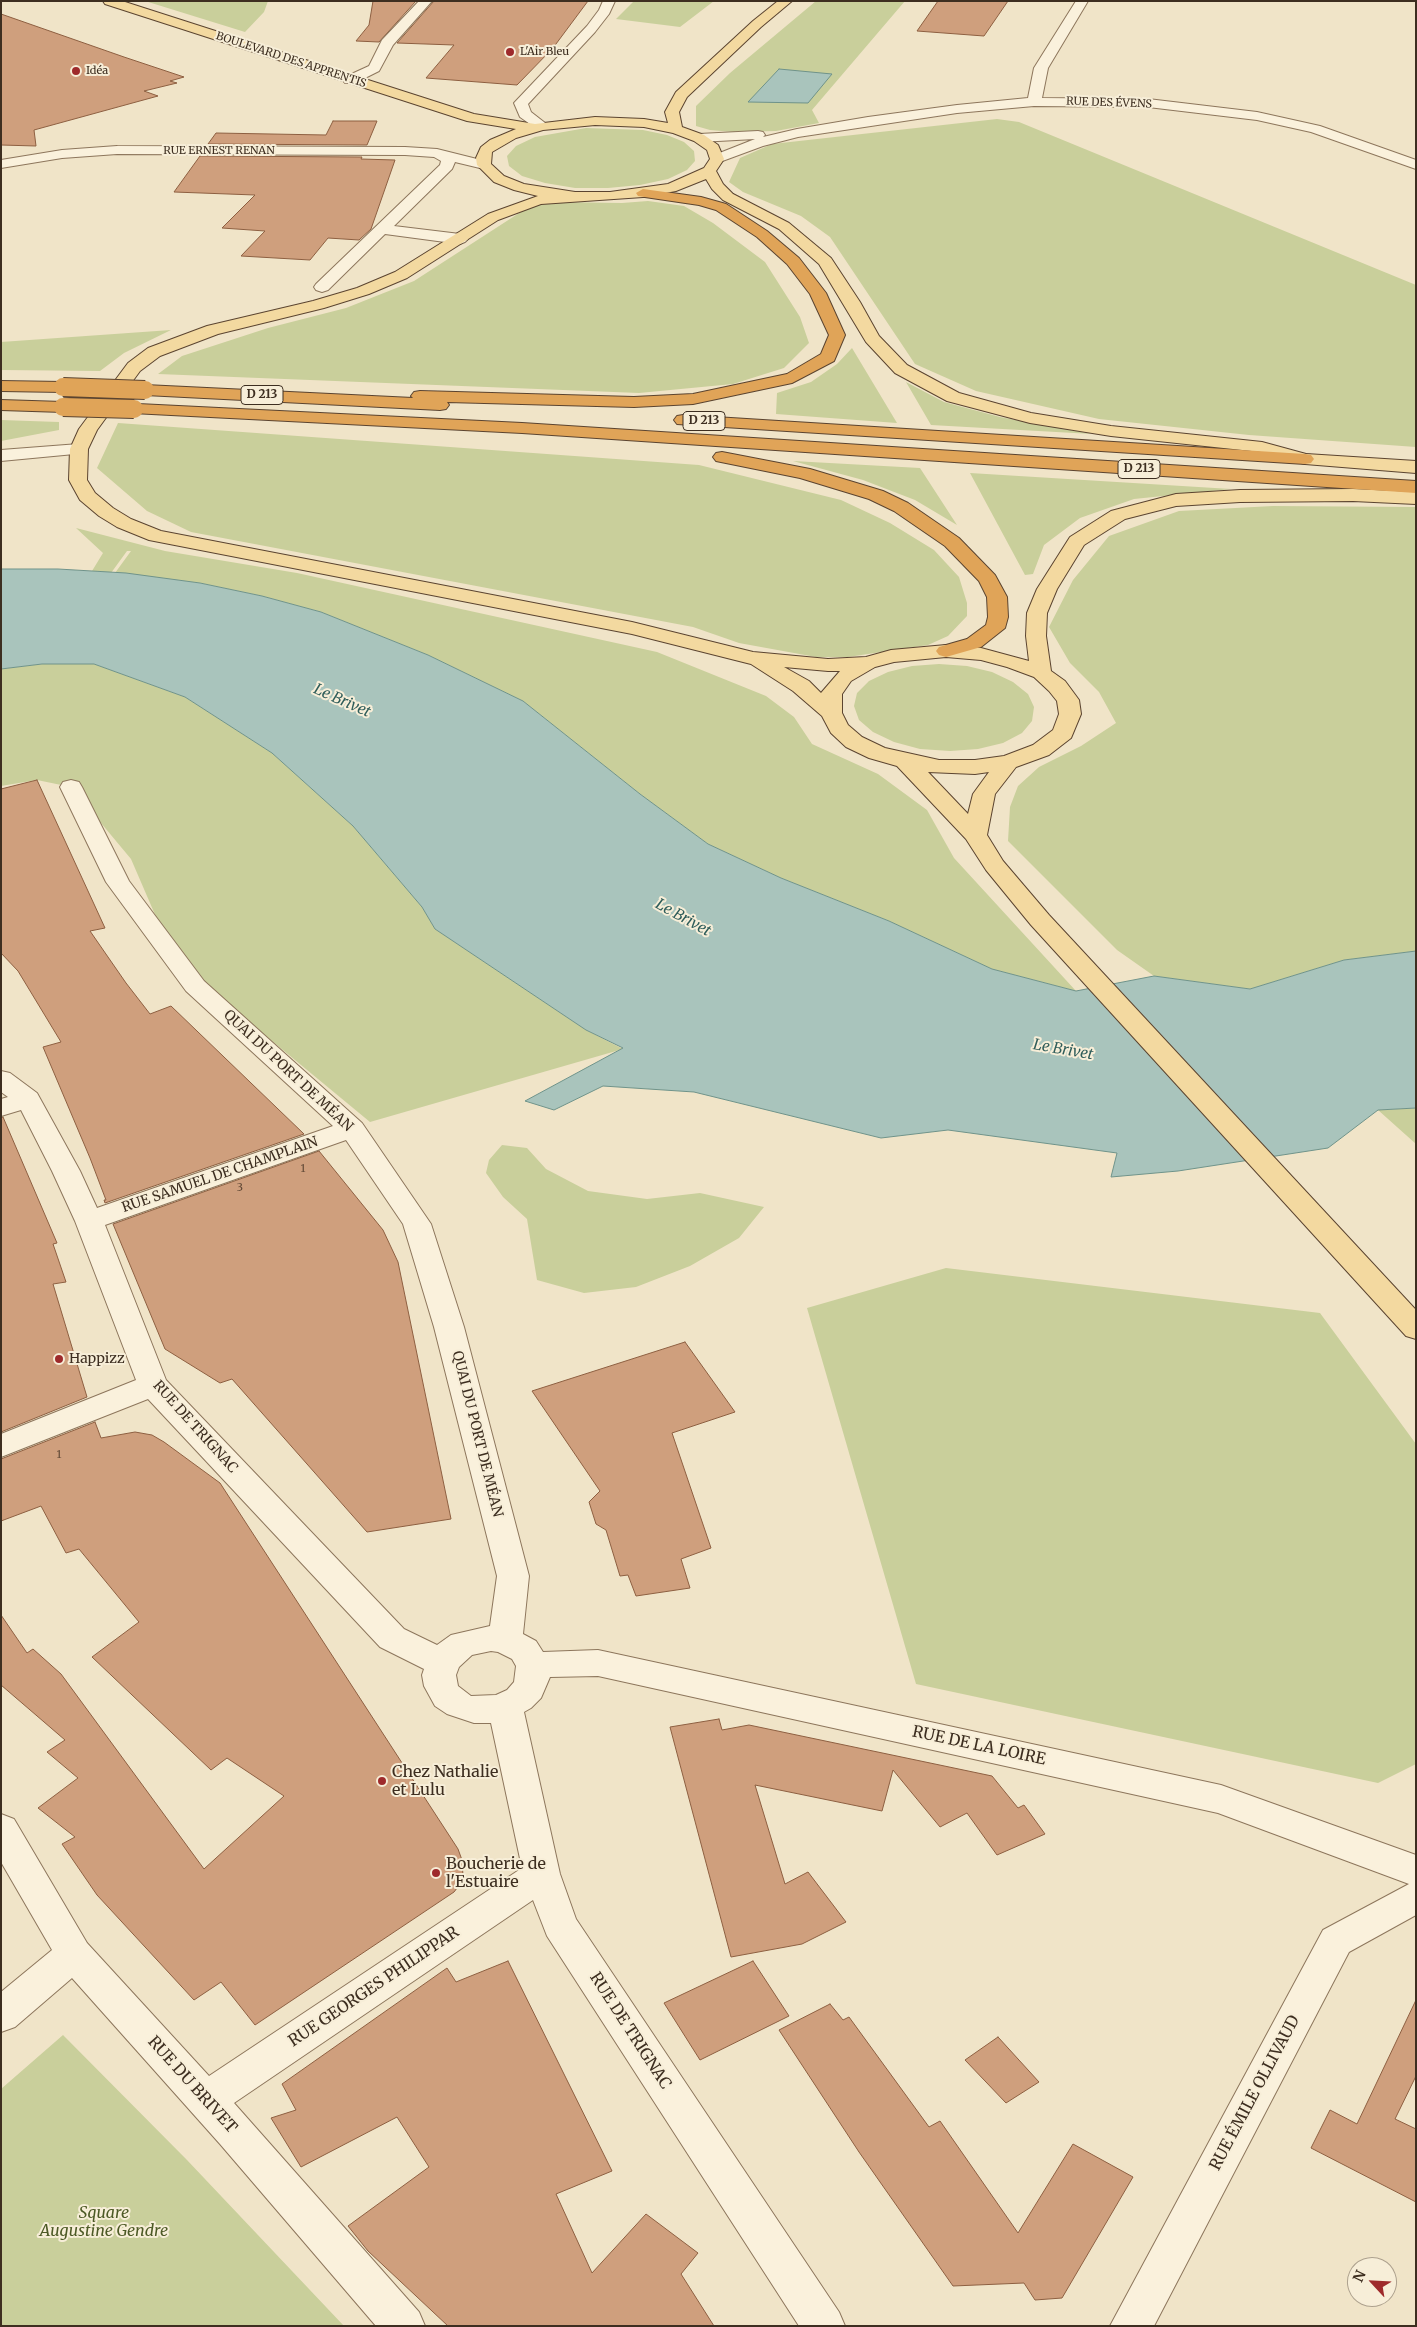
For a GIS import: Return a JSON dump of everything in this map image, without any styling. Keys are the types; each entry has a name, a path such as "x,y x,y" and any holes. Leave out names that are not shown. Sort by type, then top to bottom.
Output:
{"highway":[{"path":"379,401 424,395 634,402 693,399 792,378 828,357 837,335 818,293 787,255 762,234 722,207 701,201 643,193"},
{"name":"D 213","path":"1,386 145,390 379,401 1305,459"},
{"name":"D 213","path":"1,405 138,409 365,420 1416,487"},
{"path":"365,420 408,430 591,443 736,459 803,473 876,495 901,507 952,542 988,579 997,597 998,617 995,628 974,643 946,651"}],"main road":[{"name":"BOULEVARD DES APPRENTIS","path":"109,1 472,118 538,127"},
{"path":"676,129 672,112 681,95 756,24 786,1"},
{"path":"663,102 681,95"},
{"path":"608,121 644,109"},
{"name":"BOULEVARD DES APPRENTIS","path":"472,118 493,130 498,141"},
{"path":"493,217 506,193 499,179 484,165 483,158 486,150 498,141 538,127 608,121 644,123 676,129 699,138 713,148 713,165 717,186 728,197 784,226 825,261 852,302 872,338 902,369 953,397 1030,418 1129,433 1262,446 1305,459"},
{"path":"713,165 693,180 671,188 643,193 575,196 539,200 493,217 401,275 363,291 318,305 213,330 154,352 134,367 88,429 79,449 78,480 87,496 106,512 124,523 156,536 632,628 753,658 828,665 868,663 892,656 918,652 946,651 981,654 1014,662 1040,673 1057,686 1068,700 1070,714 1063,733 1041,750 1008,762 975,767 939,766 905,762 877,753 854,742 838,728 830,713 801,686 753,658"},
{"path":"499,179 536,191 575,196"},
{"name":"D 213","path":"1305,459 1416,467"},
{"path":"1040,673 1036,636 1038,614 1047,589 1077,541 1118,515 1176,500 1240,496 1353,495 1416,498"},
{"path":"830,713 831,694 844,677 868,663"},
{"path":"905,762 975,835 1010,886 1049,930 1416,1329"},
{"path":"975,835 984,794 1008,762"}],"street":[{"path":"350,80 362,76 374,68 388,43 426,1"},
{"path":"538,127 525,114 521,103 591,29 606,11 609,1"},
{"path":"1034,102 1041,68 1082,1"},
{"name":"RUE DES ÉVENS","path":"713,165 758,142 797,133 958,109 1034,102 1148,103 1257,116 1315,128 1416,165"},
{"name":"RUE DES ÉVENS","path":"699,138 797,133"},
{"name":"RUE ERNEST RENAN","path":"1,164 62,154 117,150 437,153 498,141"},
{"path":"322,287 447,166 448,160 437,153"},
{"name":"RUE ERNEST RENAN","path":"437,153 484,165"},
{"path":"381,229 460,239"},
{"path":"1,456 79,449"},
{"name":"QUAI DU PORT DE MÉAN","path":"71,787 118,882 195,986 352,1129 417,1224 449,1327 513,1576 505,1640"},
{"name":"RUE DE TRIGNAC","path":"1,1079 28,1099 66,1171 89,1222 153,1385 392,1638 443,1663"},
{"path":"1,1108 28,1099"},
{"name":"RUE SAMUEL DE CHAMPLAIN","path":"89,1222 352,1129"},
{"path":"1,1446 153,1385"},
{"path":"491,1638 505,1640 524,1650 533,1665 533,1677 528,1689 519,1699 505,1706 490,1710 474,1710 459,1705 447,1697 441,1686 439,1675 443,1663 451,1652 462,1644 491,1638"},
{"name":"RUE DE LA LOIRE","path":"533,1665 598,1663 1221,1799 1416,1871"},
{"name":"RUE DE TRIGNAC","path":"505,1706 542,1874 560,1925 824,2326"},
{"name":"RUE DU BRIVET","path":"1,1829 74,1954 206,2100 404,2326"},
{"name":"RUE GEORGES PHILIPPAR","path":"206,2100 542,1874"},
{"name":"RUE ÉMILE OLLIVAUD","path":"1131,2326 1336,1941 1416,1896"},
{"path":"1,2015 74,1954"}],"green space":[{"path":"145,1 268,1 264,12 245,32"},
{"path":"634,1 714,1 680,27 616,19"},
{"path":"816,1 905,1 812,110 819,123 776,131 733,132 710,130 696,126 696,106 730,73"},
{"path":"997,119 1019,122 1416,285 1416,447 1249,435 1099,419 976,391 915,364 830,237 801,216 743,192 729,182 740,158 772,144"},
{"path":"586,128 643,130 667,135 684,142 694,151 695,161 687,170 668,179 640,185 608,188 575,188 545,183 522,176 509,166 507,156 516,146 535,137"},
{"path":"648,201 684,206 713,223 765,262 800,317 809,343 784,368 733,384 639,393 158,374 182,356 268,328 346,308 414,281 530,206 554,202 622,203"},
{"path":"171,330 124,353 100,371 1,370 1,342"},
{"path":"852,348 897,423 776,414 777,393 811,382 837,364"},
{"path":"906,382 944,402 1000,417 1092,434 931,425"},
{"path":"1,420 59,422 59,430 1,441"},
{"path":"118,423 699,465 841,500 890,523 934,550 959,577 967,603 967,616 948,636 928,645 848,657 816,657 739,643 693,627 191,532 147,511 97,468"},
{"path":"793,461 920,468 957,525 915,500 863,480"},
{"path":"970,473 1231,489 1134,499 1080,518 1044,545 1033,574 1025,575"},
{"path":"1273,506 1416,507 1416,951 1344,960 1250,989 1154,976 1117,950 1008,841 1010,807 1018,786 1039,767 1081,746 1116,723 1099,692 1070,663 1049,627 1073,580 1109,536 1179,511"},
{"path":"76,528 165,551 297,573 657,652 766,696 794,717 812,744 878,774 927,810 954,858 1076,991 992,969 889,921 781,878 708,844 640,794 523,701 428,655 321,612 262,596 200,583 115,573 131,551 127,551 111,573 92,571 103,553"},
{"path":"42,664 94,664 185,697 272,753 353,826 422,907 435,929 586,1030 623,1049 370,1122 203,984 166,940 131,859 71,787 37,780 1,786 1,669"},
{"path":"939,664 967,666 992,672 1013,682 1028,694 1034,707 1032,721 1022,733 1003,743 978,749 950,751 920,749 894,742 873,732 859,720 854,706 857,693 869,681 888,672 912,666"},
{"path":"1416,1108 1416,1144 1378,1110"},
{"path":"502,1145 527,1148 546,1169 588,1191 647,1199 700,1193 764,1207 739,1238 690,1266 636,1287 584,1293 537,1280 527,1219 503,1197 486,1173 489,1160"},
{"path":"946,1268 1320,1313 1416,1444 1416,1764 1378,1783 916,1684 807,1308"},
{"name":"Square Augustine Gendre","path":"63,2035 187,2160 344,2326 1,2326 1,2089"}],"water":[{"path":"779,69 832,74 808,103 748,102"},
{"name":"Le Brivet","path":"1,569 58,569 126,573 200,583 262,596 321,612 428,655 523,701 640,794 708,844 781,878 889,921 992,969 1076,991 1154,976 1250,989 1344,960 1416,951 1416,1108 1378,1110 1328,1148 1178,1171 1111,1177 1117,1153 948,1130 881,1138 694,1092 603,1086 554,1110 525,1101 623,1048 586,1030 435,929 422,907 353,826 272,753 185,697 94,664 42,664 1,669"}],"building":[{"path":"373,1 416,1 379,42 356,41 369,25"},
{"path":"434,1 588,1 553,48 517,85 426,78 454,45 397,43"},
{"path":"938,1 1008,1 984,36 917,31"},
{"path":"1,14 184,77 170,81 177,83 144,91 158,96 34,130 36,146 1,145"},
{"path":"333,121 377,121 367,145 208,144 216,133 326,135"},
{"path":"200,156 362,157 361,159 395,160 371,229 359,240 328,238 310,260 241,256 265,231 222,228 255,195 174,192"},
{"path":"37,780 105,928 90,931 126,983 150,1014 171,1006 304,1134 105,1203 104,1200 106,1200 90,1158 43,1047 61,1042 18,971 1,953 1,789"},
{"path":"3,1117 57,1243 53,1244 66,1282 53,1284 87,1397 1,1432 1,1118"},
{"path":"319,1151 383,1230 398,1262 451,1519 367,1532 232,1379 220,1383 165,1349 113,1224"},
{"path":"685,1342 735,1412 672,1433 711,1548 681,1559 690,1588 636,1596 628,1575 620,1576 606,1530 596,1524 589,1502 600,1491 532,1391"},
{"path":"95,1422 101,1438 135,1432 152,1435 220,1483 458,1849 462,1860 463,1876 461,1883 454,1892 255,2025 221,1982 194,2000 97,1895 62,1844 75,1837 38,1808 78,1778 47,1752 65,1740 1,1685 1,1615 27,1653 33,1649 61,1674 204,1869 284,1796 227,1758 211,1770 92,1657 139,1622 79,1549 66,1553 41,1506 1,1521 1,1459"},
{"path":"719,1719 722,1730 749,1725 992,1776 1018,1808 1024,1805 1045,1834 997,1855 967,1813 940,1827 893,1770 882,1811 755,1785 785,1884 808,1872 846,1922 802,1944 731,1957 670,1727"},
{"path":"508,1961 612,2171 556,2194 592,2273 646,2214 698,2253 681,2274 714,2326 448,2326 368,2251 348,2226 429,2167 397,2117 301,2167 271,2118 296,2110 282,2084 447,1968 456,1982"},
{"path":"753,1961 789,2016 700,2060 664,2003"},
{"path":"1416,2000 1416,2076 1395,2119 1416,2129 1416,2202 1311,2148 1330,2110 1357,2124"},
{"path":"830,2004 843,2020 849,2017 929,2127 940,2121 1018,2233 1073,2144 1133,2177 1062,2298 1035,2300 1024,2283 953,2286 859,2152 779,2030"},
{"path":"998,2037 1039,2082 1006,2103 965,2060"}],"place":[{"name":"L'Air Bleu","path":"510,52"},
{"name":"Idéa","path":"76,71"},
{"name":"Happizz","path":"59,1359"},
{"name":"Chez Nathalie et Lulu","path":"382,1781"},
{"name":"Boucherie de l'Estuaire","path":"436,1873"}]}
